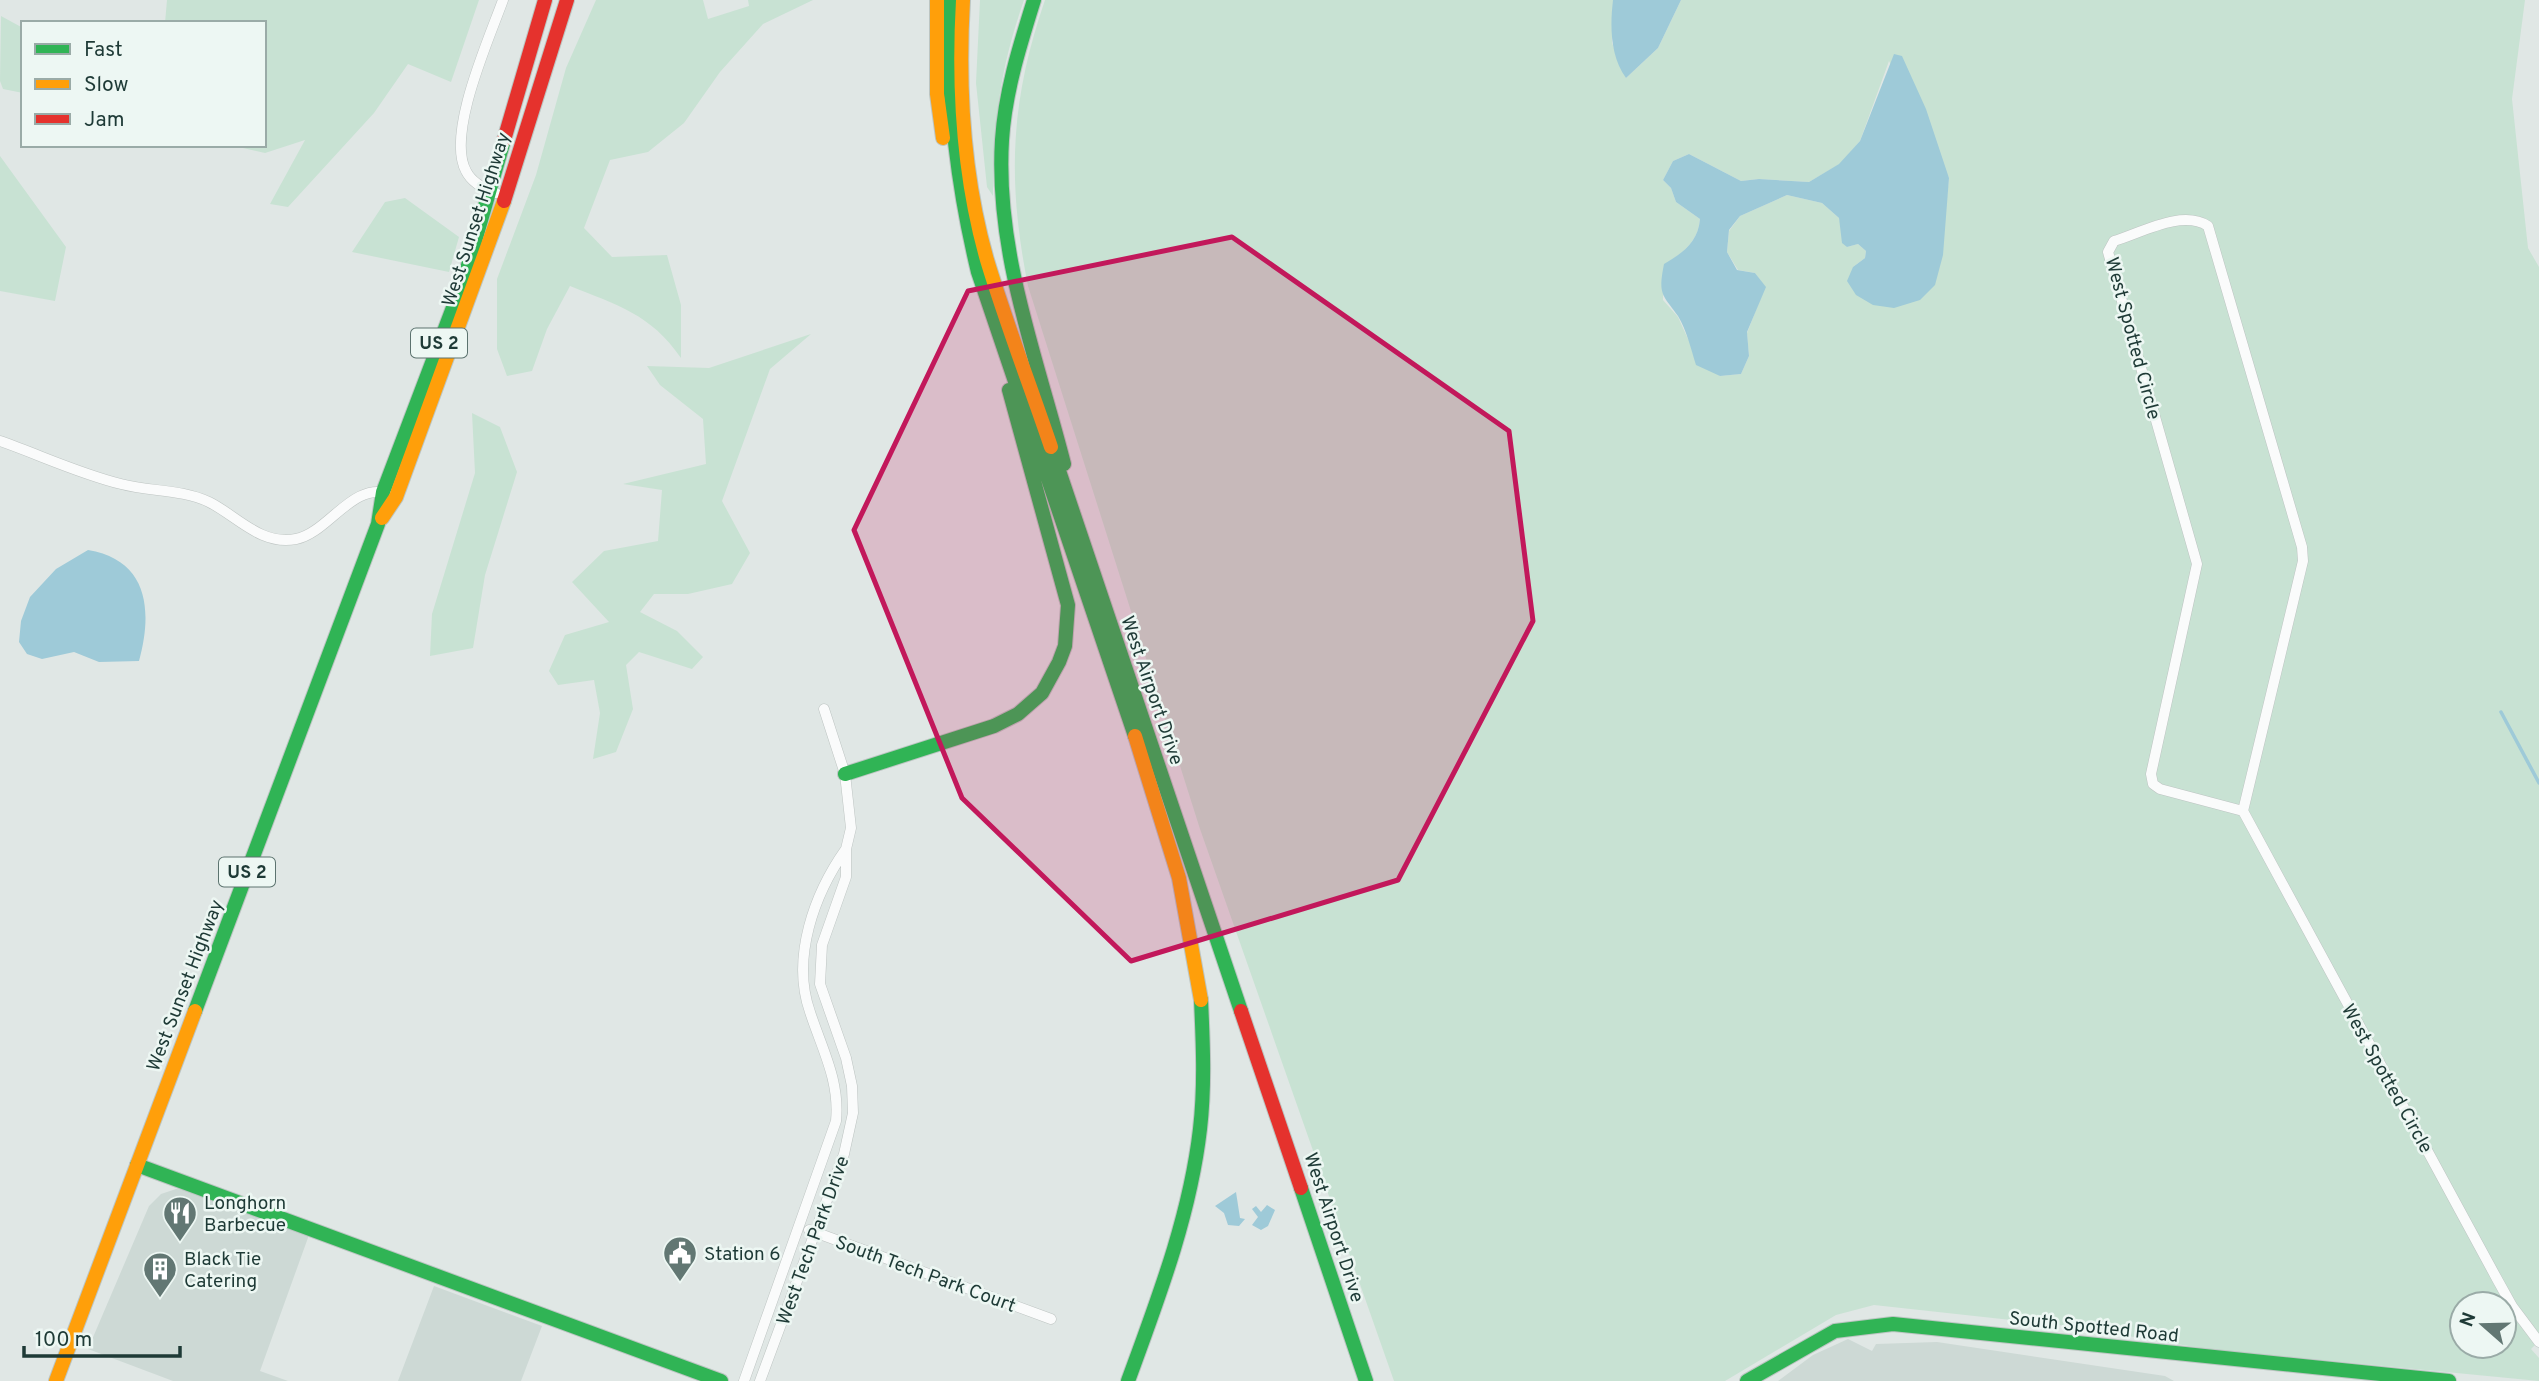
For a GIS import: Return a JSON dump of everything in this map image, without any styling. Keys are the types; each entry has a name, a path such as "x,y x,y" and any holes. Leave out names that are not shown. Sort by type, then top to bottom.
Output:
{"main road":[{"name":"West Sunset Highway","path":"498,194 545,0"},
{"name":"West Sunset Highway","path":"56,1381 378,524 567,0"},
{"path":"937,0 937,94 944,153 954,202 970,244"},
{"name":"West Airport Drive","path":"950,0 948,69 951,129 970,244 1000,341 1170,837 1197,955 1202,1011 1203,1082 1193,1173 1169,1271 1128,1381"},
{"name":"West Airport Drive","path":"963,0 961,98 977,219 1007,324 1366,1381"},
{"path":"1034,0 1011,78 1005,114 1002,142 1004,205 1014,275 1083,544"},
{"path":"845,774 994,726 1018,714 1042,693 1065,646 1068,605 1013,416 1000,341"},
{"path":"137,1165 721,1381"},
{"name":"South Spotted Road","path":"1747,1381 1804,1346 1835,1331 1893,1324 2449,1381"}],"street":[{"path":"498,194 480,187 465,171 461,141 464,110 503,0"},
{"name":"West Spotted Circle","path":"2243,811 2160,789 2153,784 2151,774 2197,564 2108,252 2114,241 2184,219 2196,218 2208,226 2302,547 2303,561 2243,811 2507,1297 2539,1342"},
{"path":"0,441 117,483 149,491 181,492 210,503 261,536 296,539 332,518 350,502 389,494"},
{"name":"West Tech Park Drive","path":"760,1381 847,1143 853,1097 846,1058 824,1001 819,969 824,937 846,877 846,849 851,812 845,774 824,709"},
{"name":"West Tech Park Drive","path":"744,1381 833,1134 836,1097 831,1067 807,1002 802,969 810,925 831,870 846,849"},
{"path":"802,969 819,969"},
{"path":"836,1097 853,1097"},
{"name":"South Tech Park Court","path":"800,1227 1051,1319"}],"highlighted area":[{"path":"1232,237 1509,431 1533,621 1398,880 1131,961 962,798 854,530 968,291"}],"shaded area":[{"path":"176,1189 187,1190 309,1235 260,1371 288,1381 173,1381 88,1349 149,1206 161,1194"},
{"path":"434,1286 542,1326 521,1381 398,1381"},
{"path":"1848,1339 1872,1351 1876,1344 1937,1342 2165,1376 2174,1381 1778,1381 1813,1355"}],"green space":[{"path":"167,0 479,0 451,82 408,64 374,113 288,207 270,204 305,140 265,153 239,147 266,147 266,21 165,21"},
{"path":"596,0 703,0 708,19 749,6 748,0 813,0 763,24 720,72 684,123 648,152 610,160 584,228 612,257 667,255 681,305 681,358 670,343 645,321 618,306 570,286 547,329 532,371 507,376 497,349 497,279 536,175 566,68"},
{"path":"980,0 1024,0 1003,74 995,144 993,196 987,187 976,83"},
{"path":"1045,0 1613,0 1612,43 1626,78 1658,48 1681,0 2525,0 2512,99 2528,248 2539,267 2539,1341 2531,1349 2539,1358 2539,1381 2207,1349 2067,1326 1874,1305 1836,1315 1725,1381 1394,1381 1200,829 1028,286 1021,247 1015,176 1015,142 1025,73","holes":["1889,61 1949,178 1945,215 1853,267 1865,258 1866,251 1858,244 1847,247 1839,218 1822,203 1787,195 1740,216 1729,231 1727,252 1738,270 1755,273 1765,287 1747,333 1749,356 1741,374 1720,376 1688,339 1678,317 1663,300 1664,265 1693,240 1700,219 1676,202 1671,188 1663,180 1673,161 1689,154 1741,181 1759,179 1809,182 1840,164 1860,141"]},
{"path":"1,16 21,27 21,93 3,89 0,81"},
{"path":"0,156 66,247 55,301 0,291"},
{"path":"405,198 459,237 449,272 352,252 385,202"},
{"path":"811,334 770,369 722,501 750,553 732,584 688,594 654,594 640,612 677,631 703,657 692,669 639,652 626,665 633,709 616,752 593,759 600,713 594,680 558,685 549,671 565,635 609,622 572,582 604,551 658,541 662,490 623,484 706,464 703,419 660,385 647,366 709,368"},
{"path":"472,413 500,427 517,472 485,575 473,648 430,656 432,614 475,473"}],"water":[{"path":"1613,0 1681,0 1658,48 1626,78 1617,60 1612,40"},
{"path":"1894,54 1902,56 1926,109 1949,178 1943,255 1935,285 1920,300 1894,308 1873,305 1856,295 1847,281 1853,267 1865,258 1866,251 1858,244 1847,247 1842,243 1839,218 1822,203 1787,195 1740,216 1729,230 1727,252 1737,270 1755,273 1766,287 1747,332 1749,356 1741,374 1720,376 1696,365 1684,328 1665,298 1661,282 1664,264 1677,256 1693,240 1700,219 1676,202 1671,188 1663,180 1673,161 1689,154 1741,181 1759,179 1809,182 1839,164 1860,141"},
{"path":"88,550 123,564 134,576 141,590 145,606 145,624 139,661 99,662 74,652 42,659 27,654 19,642 21,621 30,597 56,569"},
{"path":"1236,1192 1240,1218 1245,1219 1239,1226 1228,1225 1224,1213 1215,1206"},
{"path":"1267,1205 1275,1210 1268,1226 1261,1230 1252,1225 1258,1217 1252,1209 1256,1206 1261,1212"}],"waterway":[{"path":"2501,712 2539,783"}],"traffic: fast":[{"path":"950,0 954,137 978,272 1135,736"},
{"path":"1034,0 1006,104 1002,140 1002,181 1011,263 1064,464"},
{"path":"195,1011 378,524 383,492 465,276 504,140"},
{"path":"845,774 994,726 1018,714 1042,693 1059,662 1065,646 1068,605 1009,390"},
{"path":"1051,447 1241,1011"},
{"path":"1128,1381 1171,1257 1189,1194 1203,1097 1201,1000"},
{"path":"137,1165 721,1381"},
{"path":"1301,1188 1366,1381"},
{"path":"1747,1381 1835,1331 1893,1324 2449,1381"}],"traffic: slow":[{"path":"937,0 937,94 943,138"},
{"path":"963,0 962,98 972,196 994,284 1051,447"},
{"path":"382,518 396,497 504,201"},
{"path":"1135,736 1179,878 1201,1000"},
{"path":"56,1381 195,1011"}],"traffic: jam":[{"path":"504,140 545,0"},
{"path":"504,201 567,0"},
{"path":"1241,1011 1301,1188"}],"place":[{"name":"Longhorn Barbecue","path":"180,1243"},
{"name":"Station 6","path":"680,1283"},
{"name":"Black Tie Catering","path":"160,1299"}]}
